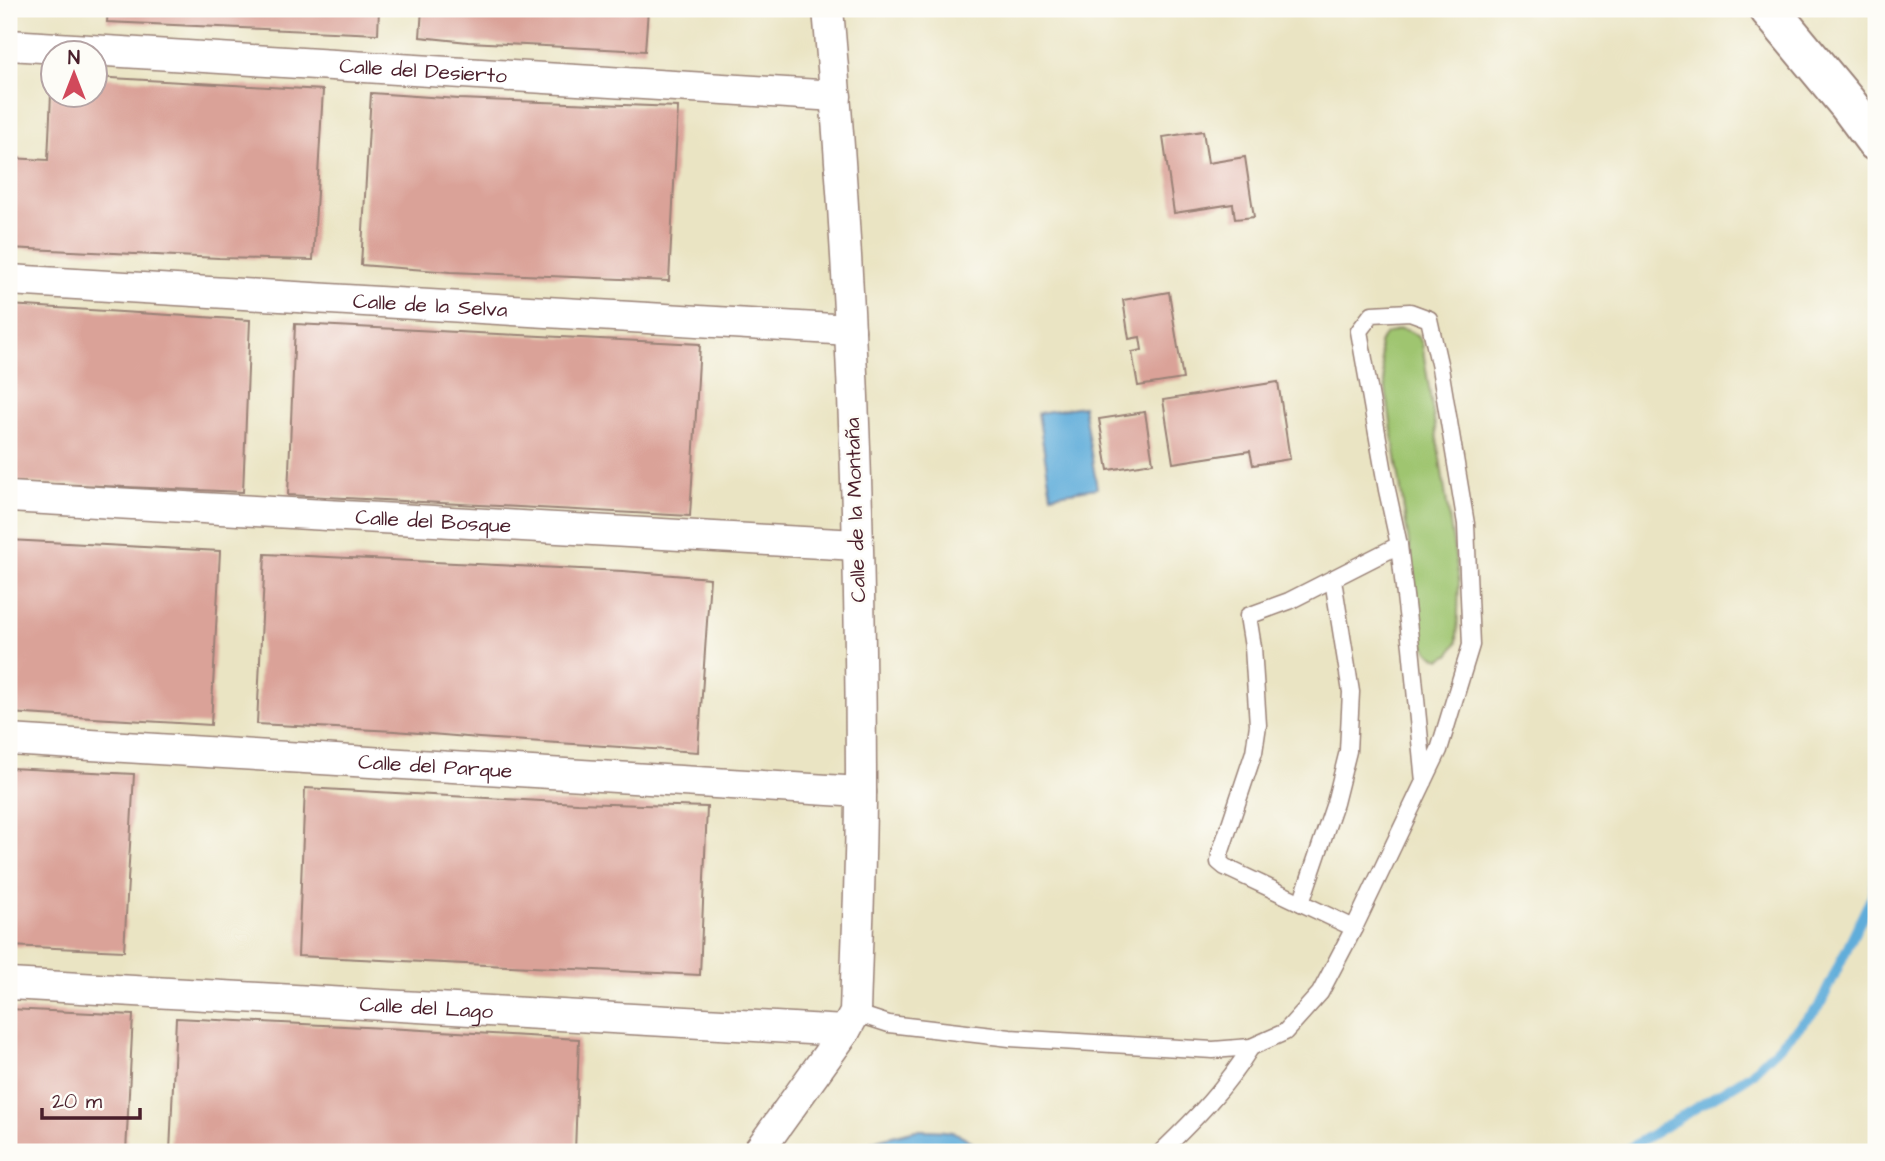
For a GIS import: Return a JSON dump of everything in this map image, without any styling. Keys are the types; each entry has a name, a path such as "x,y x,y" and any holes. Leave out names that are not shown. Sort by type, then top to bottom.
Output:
{"main road":[{"path":"1769,9 1876,142"}],"street":[{"name":"Calle de la Montaña","path":"828,9 850,330 857,545 861,792 850,1022"},
{"name":"Calle del Desierto","path":"9,45 836,96"},
{"name":"Calle de la Selva","path":"9,280 850,330"},
{"name":"Calle del Bosque","path":"9,497 857,545"},
{"name":"Calle del Parque","path":"9,740 861,792"},
{"name":"Calle del Lago","path":"9,984 850,1022"},
{"path":"758,1152 850,1022"}],"lane":[{"path":"850,1022 1010,1038 1213,1051 1251,1047 1285,1032 1320,993 1354,928 1424,782 1439,750 1471,645 1465,524 1440,368 1429,319 1410,312 1372,314 1359,331 1399,545 1412,647 1424,782"},
{"path":"1354,928 1219,862 1254,752 1258,725 1253,647 1248,616 1333,580 1399,545"},
{"path":"1301,903 1335,803 1348,751 1351,692 1333,580"},
{"path":"1161,1152 1205,1109 1236,1072 1251,1047"}],"green space":[{"path":"1399,329 1412,333 1422,343 1459,581 1457,642 1450,654 1441,659 1430,654 1424,644 1379,343 1386,334"}],"water":[{"path":"1083,406 1097,488 1051,495 1038,413"},
{"path":"916,1130 960,1134 981,1152 848,1152 880,1139"}],"building":[{"path":"108,9 379,9 378,34 107,22"},
{"path":"422,9 648,9 645,51 420,37"},
{"path":"108,78 323,90 313,260 9,248 9,158 48,160 50,108 108,108"},
{"path":"371,93 678,107 669,281 451,272 361,265"},
{"path":"1203,131 1208,163 1245,157 1254,217 1235,219 1233,204 1174,213 1163,137"},
{"path":"1169,292 1183,379 1138,386 1132,352 1142,350 1140,337 1129,339 1123,300"},
{"path":"9,305 250,320 243,492 9,482"},
{"path":"295,324 700,344 690,516 288,495"},
{"path":"1278,382 1290,459 1253,465 1250,451 1173,463 1163,400"},
{"path":"1145,412 1153,463 1108,470 1099,419"},
{"path":"9,540 220,551 211,725 9,713"},
{"path":"265,554 623,571 710,578 698,752 257,724"},
{"path":"9,768 134,774 124,951 9,946"},
{"path":"305,788 707,807 700,975 298,956"},
{"path":"9,1009 133,1015 126,1152 9,1152"},
{"path":"176,1018 579,1039 575,1152 170,1152"}],"waterway":[{"path":"1623,1152 1750,1075 1819,1007 1872,896 1876,876"}]}
